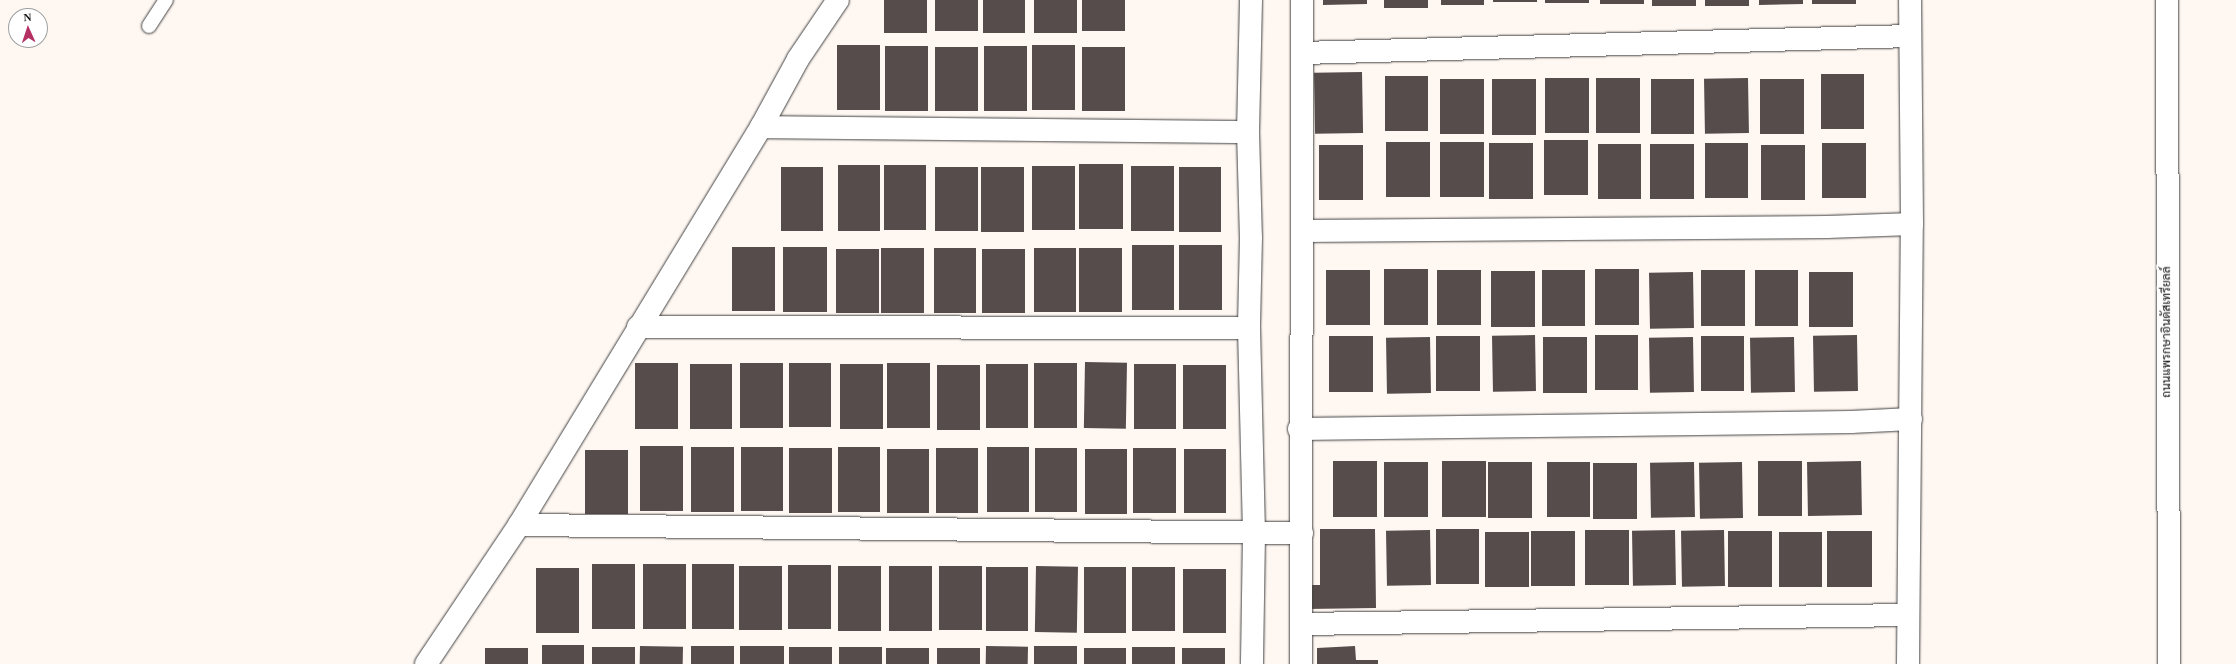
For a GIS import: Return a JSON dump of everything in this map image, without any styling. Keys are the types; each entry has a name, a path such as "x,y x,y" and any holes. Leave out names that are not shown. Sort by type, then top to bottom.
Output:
{"street":[{"path":"426,664 519,525 761,127 798,59 838,0"},
{"path":"1251,0 1248,132 1251,237 1249,328 1254,534 1252,664"},
{"path":"1301,664 1300,624 1302,533 1300,429 1302,0"},
{"path":"1908,664 1912,419 1910,0"},
{"name":"ถนนแพรกษาอินดัสเทรียลล์","path":"2167,0 2169,664"},
{"path":"1302,52 1910,36"},
{"path":"761,127 1248,132"},
{"path":"1302,231 1827,227 1912,224"},
{"path":"638,327 1249,328"},
{"path":"1300,429 1851,422 1912,419"},
{"path":"519,525 1254,534 1302,533"},
{"path":"1300,624 1908,615"}],"lane":[{"path":"149,26 166,0"}],"building":[{"path":"884,0 927,0 927,33 884,33"},
{"path":"935,0 978,0 978,31 935,31"},
{"path":"983,0 1025,0 1025,33 983,33"},
{"path":"1034,0 1077,0 1077,33 1034,33"},
{"path":"1082,0 1125,0 1125,31 1082,31"},
{"path":"1323,0 1367,0 1367,4 1323,5"},
{"path":"1384,0 1428,0 1428,8 1384,8"},
{"path":"1441,0 1484,0 1484,5 1441,5"},
{"path":"1493,0 1537,0 1537,2 1493,2"},
{"path":"1545,0 1589,0 1589,3 1545,3"},
{"path":"1600,0 1644,0 1644,4 1600,4"},
{"path":"1652,0 1696,0 1696,6 1652,6"},
{"path":"1705,0 1749,0 1749,6 1705,6"},
{"path":"1759,0 1803,0 1803,4 1759,5"},
{"path":"1812,0 1856,0 1856,4 1812,4"},
{"path":"837,45 880,45 880,110 837,110"},
{"path":"1032,45 1075,45 1075,110 1032,110"},
{"path":"885,46 928,46 928,111 885,111"},
{"path":"984,46 1027,46 1027,111 984,111"},
{"path":"935,47 978,47 978,111 935,111"},
{"path":"1082,47 1125,47 1125,111 1082,111"},
{"path":"1362,72 1363,133 1315,134 1314,73"},
{"path":"1821,74 1864,74 1864,129 1821,129"},
{"path":"1385,76 1428,76 1428,131 1385,131"},
{"path":"1545,78 1589,78 1589,133 1545,133"},
{"path":"1596,78 1640,78 1640,133 1596,133"},
{"path":"1748,78 1749,133 1705,134 1704,79"},
{"path":"1440,79 1484,79 1484,134 1440,134"},
{"path":"1492,79 1536,79 1536,135 1492,135"},
{"path":"1651,79 1694,79 1694,134 1651,134"},
{"path":"1760,79 1804,79 1804,134 1760,134"},
{"path":"1544,140 1588,140 1588,195 1544,195"},
{"path":"1386,142 1430,142 1430,197 1386,197"},
{"path":"1440,142 1484,142 1484,197 1440,197"},
{"path":"1489,143 1533,143 1533,199 1489,199"},
{"path":"1705,143 1748,143 1748,198 1705,198"},
{"path":"1822,143 1866,143 1866,198 1822,198"},
{"path":"1598,144 1641,144 1641,199 1598,199"},
{"path":"1650,144 1694,144 1694,199 1650,199"},
{"path":"1319,145 1363,145 1363,200 1319,200"},
{"path":"1761,145 1805,145 1805,200 1761,200"},
{"path":"1079,164 1123,164 1123,229 1079,229"},
{"path":"838,165 880,165 880,231 838,231"},
{"path":"884,165 926,165 926,230 884,230"},
{"path":"1032,166 1075,166 1075,230 1032,230"},
{"path":"1131,166 1174,166 1174,231 1131,231"},
{"path":"781,167 823,167 823,231 781,231"},
{"path":"935,167 978,167 978,231 935,231"},
{"path":"981,167 1024,167 1024,232 981,232"},
{"path":"1179,167 1221,167 1221,232 1179,232"},
{"path":"1132,245 1174,245 1174,310 1132,310"},
{"path":"1179,245 1222,245 1222,310 1179,310"},
{"path":"732,247 775,247 775,311 732,311"},
{"path":"783,247 827,247 827,312 783,312"},
{"path":"881,248 924,248 924,313 881,313"},
{"path":"934,248 976,248 976,313 934,313"},
{"path":"1034,248 1076,248 1076,312 1034,312"},
{"path":"1079,248 1122,248 1122,312 1079,312"},
{"path":"836,249 879,249 879,313 836,313"},
{"path":"982,249 1025,249 1025,313 982,313"},
{"path":"1384,269 1428,269 1428,325 1384,325"},
{"path":"1595,269 1639,269 1639,325 1595,325"},
{"path":"1326,270 1370,270 1370,325 1326,325"},
{"path":"1437,270 1481,270 1481,325 1437,325"},
{"path":"1542,270 1585,270 1585,326 1542,326"},
{"path":"1701,270 1745,270 1745,326 1701,326"},
{"path":"1755,270 1798,270 1798,326 1755,326"},
{"path":"1491,271 1535,271 1535,327 1491,327"},
{"path":"1693,272 1694,328 1650,329 1649,273"},
{"path":"1809,272 1853,272 1853,327 1809,327"},
{"path":"1535,335 1536,391 1493,392 1492,336"},
{"path":"1595,335 1638,335 1638,390 1595,390"},
{"path":"1857,335 1858,391 1814,392 1813,336"},
{"path":"1329,336 1373,336 1373,392 1329,392"},
{"path":"1436,336 1480,336 1480,391 1436,391"},
{"path":"1701,336 1744,336 1744,391 1701,391"},
{"path":"1430,337 1431,393 1387,394 1386,338"},
{"path":"1543,337 1587,337 1587,393 1543,393"},
{"path":"1693,337 1694,392 1650,393 1649,338"},
{"path":"1794,337 1795,392 1751,393 1750,338"},
{"path":"1085,362 1127,363 1126,429 1084,428"},
{"path":"635,363 678,363 678,429 635,429"},
{"path":"740,363 783,363 783,428 740,428"},
{"path":"789,363 831,363 831,427 789,427"},
{"path":"887,363 930,363 930,428 887,428"},
{"path":"1034,363 1077,363 1077,428 1034,428"},
{"path":"690,364 732,364 732,429 690,429"},
{"path":"840,364 883,364 883,429 840,429"},
{"path":"986,364 1028,364 1028,428 986,428"},
{"path":"1134,364 1176,364 1176,429 1134,429"},
{"path":"937,365 980,365 980,430 937,430"},
{"path":"1183,365 1226,365 1226,429 1183,429"},
{"path":"640,446 683,446 683,511 640,511"},
{"path":"691,447 734,447 734,512 691,512"},
{"path":"741,447 783,447 783,511 741,511"},
{"path":"838,447 880,447 880,512 838,512"},
{"path":"987,447 1029,447 1029,512 987,512"},
{"path":"789,448 832,448 832,513 789,513"},
{"path":"936,448 978,448 978,513 936,513"},
{"path":"1035,448 1077,448 1077,512 1035,512"},
{"path":"1133,448 1176,448 1176,513 1133,513"},
{"path":"887,449 929,449 929,513 887,513"},
{"path":"1085,449 1127,449 1127,514 1085,514"},
{"path":"1184,449 1226,449 1226,513 1184,513"},
{"path":"585,450 628,450 628,514 585,514"},
{"path":"1333,461 1377,461 1377,517 1333,517"},
{"path":"1442,461 1486,461 1486,517 1442,517"},
{"path":"1758,461 1802,461 1802,516 1758,516"},
{"path":"1861,461 1862,515 1808,516 1807,462"},
{"path":"1384,462 1428,462 1428,517 1384,517"},
{"path":"1488,462 1532,462 1532,518 1488,518"},
{"path":"1547,462 1590,462 1590,517 1547,517"},
{"path":"1694,462 1695,517 1651,518 1650,463"},
{"path":"1742,462 1743,518 1700,519 1699,463"},
{"path":"1593,463 1637,463 1637,519 1593,519"},
{"path":"1320,529 1375,529 1376,608 1308,609 1308,585 1320,585"},
{"path":"1436,529 1479,529 1479,584 1436,584"},
{"path":"1430,530 1431,585 1387,586 1386,531"},
{"path":"1585,530 1629,530 1629,585 1585,585"},
{"path":"1675,530 1676,585 1633,586 1632,531"},
{"path":"1724,530 1725,586 1682,587 1681,531"},
{"path":"1531,531 1575,531 1575,586 1531,586"},
{"path":"1728,531 1772,531 1772,587 1728,587"},
{"path":"1827,531 1872,531 1872,587 1827,587"},
{"path":"1485,532 1529,532 1529,587 1485,587"},
{"path":"1779,532 1822,532 1822,587 1779,587"},
{"path":"592,564 635,564 635,629 592,629"},
{"path":"643,564 686,564 686,629 643,629"},
{"path":"692,564 734,564 734,629 692,629"},
{"path":"788,565 831,565 831,629 788,629"},
{"path":"739,566 782,566 782,630 739,630"},
{"path":"838,566 881,566 881,631 838,631"},
{"path":"889,566 932,566 932,631 889,631"},
{"path":"939,566 982,566 982,630 939,630"},
{"path":"1036,566 1078,567 1077,633 1035,632"},
{"path":"986,567 1028,567 1028,631 986,631"},
{"path":"1084,567 1126,567 1126,633 1084,633"},
{"path":"1132,567 1175,567 1175,631 1132,631"},
{"path":"536,568 579,568 579,633 536,633"},
{"path":"1183,569 1226,569 1226,633 1183,633"},
{"path":"542,645 584,645 584,664 542,664"},
{"path":"640,646 683,647 683,664 640,664"},
{"path":"691,646 734,646 734,664 691,664"},
{"path":"740,646 784,646 784,664 740,664"},
{"path":"986,646 1028,647 1028,664 986,664"},
{"path":"1034,646 1077,646 1077,664 1034,664"},
{"path":"1355,646 1356,660 1378,660 1378,664 1317,664 1317,648"},
{"path":"592,647 635,647 635,664 592,664"},
{"path":"789,647 832,647 832,664 789,664"},
{"path":"839,647 882,647 882,664 839,664"},
{"path":"1132,647 1175,647 1175,664 1132,664"},
{"path":"485,648 528,648 528,664 485,664"},
{"path":"886,648 929,648 929,664 886,664"},
{"path":"937,648 980,648 980,664 937,664"},
{"path":"1084,648 1126,648 1126,664 1084,664"},
{"path":"1182,648 1225,648 1225,664 1182,664"}]}
